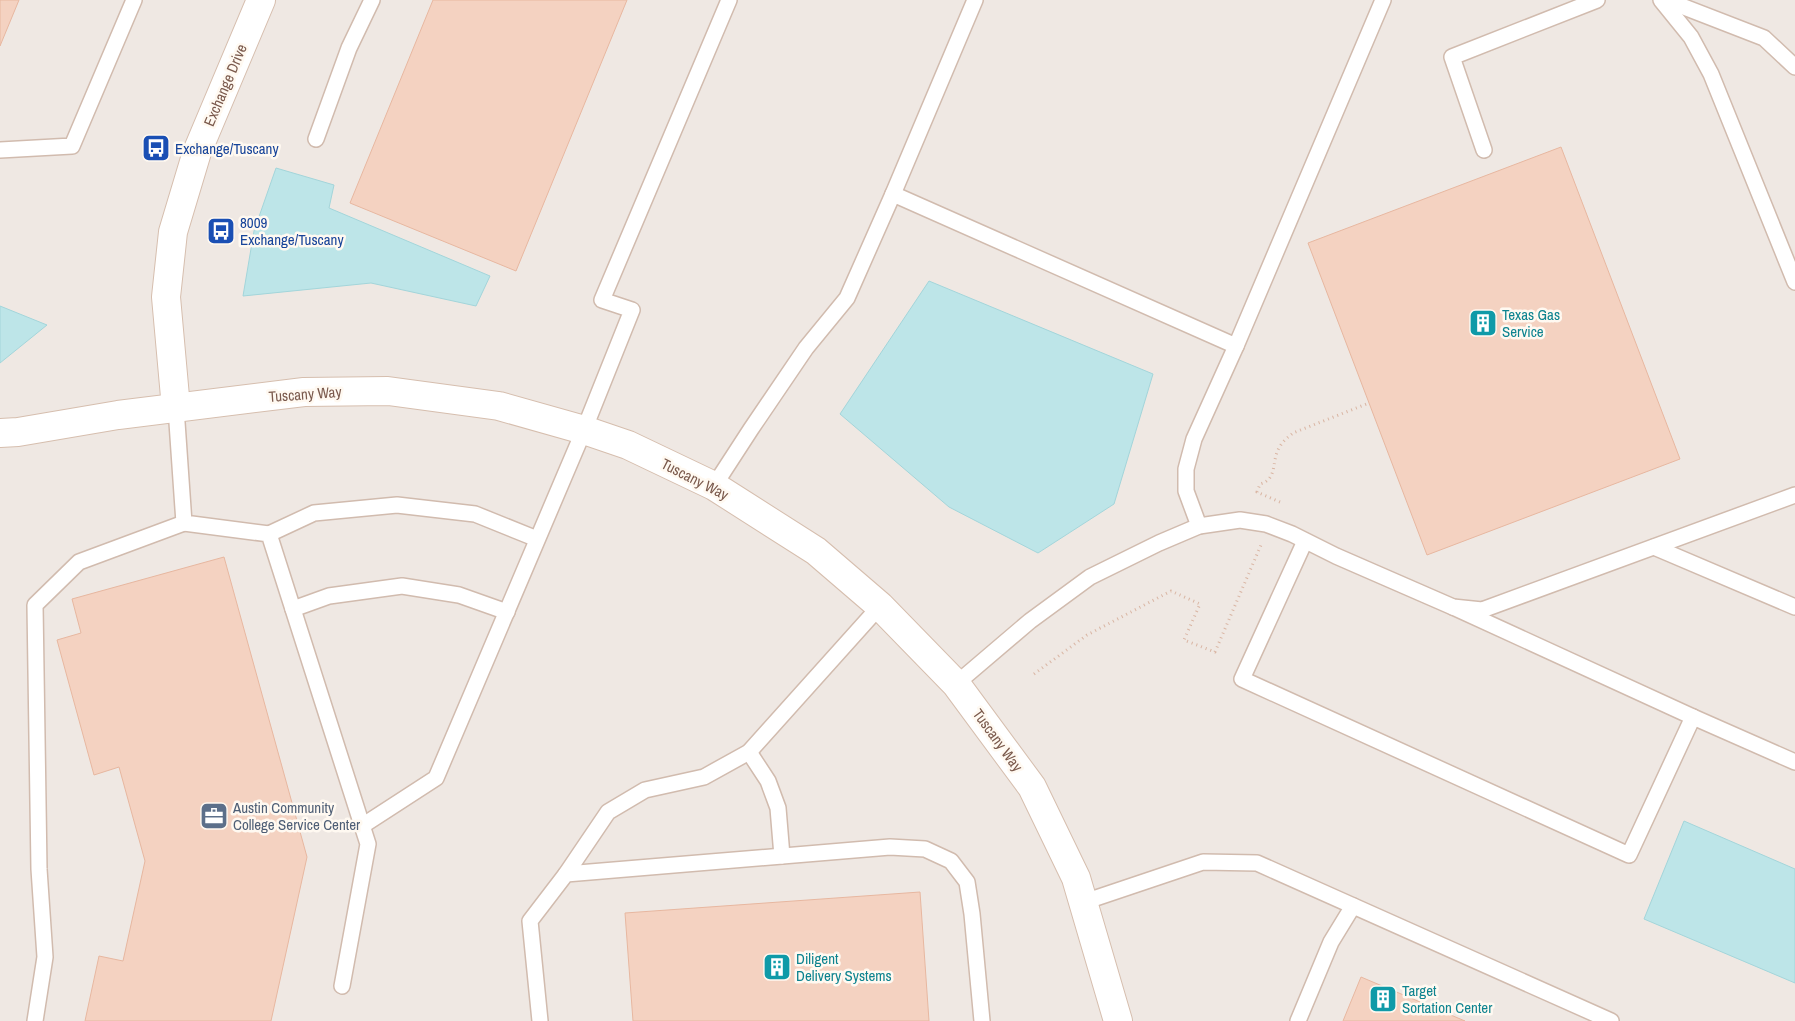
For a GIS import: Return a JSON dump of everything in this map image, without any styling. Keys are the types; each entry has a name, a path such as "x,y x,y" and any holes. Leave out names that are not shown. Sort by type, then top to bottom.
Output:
{"street":[{"name":"Exchange Drive","path":"176,408 166,297 173,232 197,152 261,0"},
{"name":"Tuscany Way","path":"0,433 18,432 118,415 304,392 388,391 498,406 584,430 628,445 714,486 816,551 880,606 956,684 1032,787 1076,878 1118,1021"}],"lane":[{"path":"0,150 72,146 134,0"},
{"path":"316,139 349,48 372,0"},
{"path":"362,826 436,778 584,430 632,310 602,300 729,0"},
{"path":"714,486 806,348 847,298 975,0"},
{"path":"1199,526 1186,491 1186,469 1194,439 1236,346 1383,0"},
{"path":"1484,150 1452,56 1597,0"},
{"path":"1661,0 1691,37 1711,74 1795,282"},
{"path":"1666,0 1764,38 1795,67"},
{"path":"893,194 1236,346"},
{"path":"176,408 184,523"},
{"path":"1453,607 1482,610 1795,495"},
{"path":"35,1021 45,957 39,869 34,605 79,562 184,523 269,534 314,513 397,505 474,514 537,539"},
{"path":"956,684 1030,621 1090,577 1159,543 1199,526 1240,520 1266,524 1299,538 1795,762"},
{"path":"269,534 368,844 342,986"},
{"path":"1299,538 1242,679 1629,855 1692,717"},
{"path":"1654,547 1795,607"},
{"path":"293,609 329,596 402,586 459,595 507,612"},
{"path":"540,1021 530,921 566,874 608,812 645,790 704,777 749,752 880,606"},
{"path":"749,752 768,781 778,808 782,856"},
{"path":"566,874 890,847 925,849 951,861 967,882 972,914 982,1021"},
{"path":"1084,902 1203,862 1257,863 1611,1021"},
{"path":"1298,1021 1331,942 1353,906"}],"path":[{"path":"1280,502 1257,492 1260,484 1267,482 1272,476 1277,453 1285,440 1293,433 1369,403"},
{"path":"1034,674 1086,635 1171,591 1200,604 1184,640 1215,652 1261,545"}],"shaded area":[{"path":"0,0 1795,0 1795,1021 0,1021"}],"water":[{"path":"276,168 334,185 329,208 490,276 476,306 371,283 243,296 254,231"},
{"path":"929,281 1153,374 1114,504 1038,553 949,507 840,414"},
{"path":"0,306 47,325 0,363"},
{"path":"1684,821 1795,869 1795,983 1644,919"}],"building":[{"path":"0,0 19,0 0,46"},
{"path":"433,0 627,0 516,271 350,203"},
{"name":"Texas Gas Service","path":"1561,147 1680,459 1427,555 1308,243"},
{"name":"Austin Community College Service Center","path":"224,557 307,857 271,1021 85,1021 99,956 123,961 145,861 119,767 94,775 57,640 81,633 72,599"},
{"name":"Diligent Delivery Systems","path":"920,892 929,1021 633,1021 625,913"},
{"name":"Target Sortation Center","path":"1361,977 1465,1021 1343,1021"}],"place":[{"name":"Exchange/Tuscany","path":"156,148"},
{"name":"8009 Exchange/Tuscany","path":"221,231"},
{"name":"Texas Gas Service","path":"1483,323"},
{"name":"Austin Community College Service Center","path":"214,816"},
{"name":"Diligent Delivery Systems","path":"777,967"},
{"name":"Target Sortation Center","path":"1383,999"}]}
